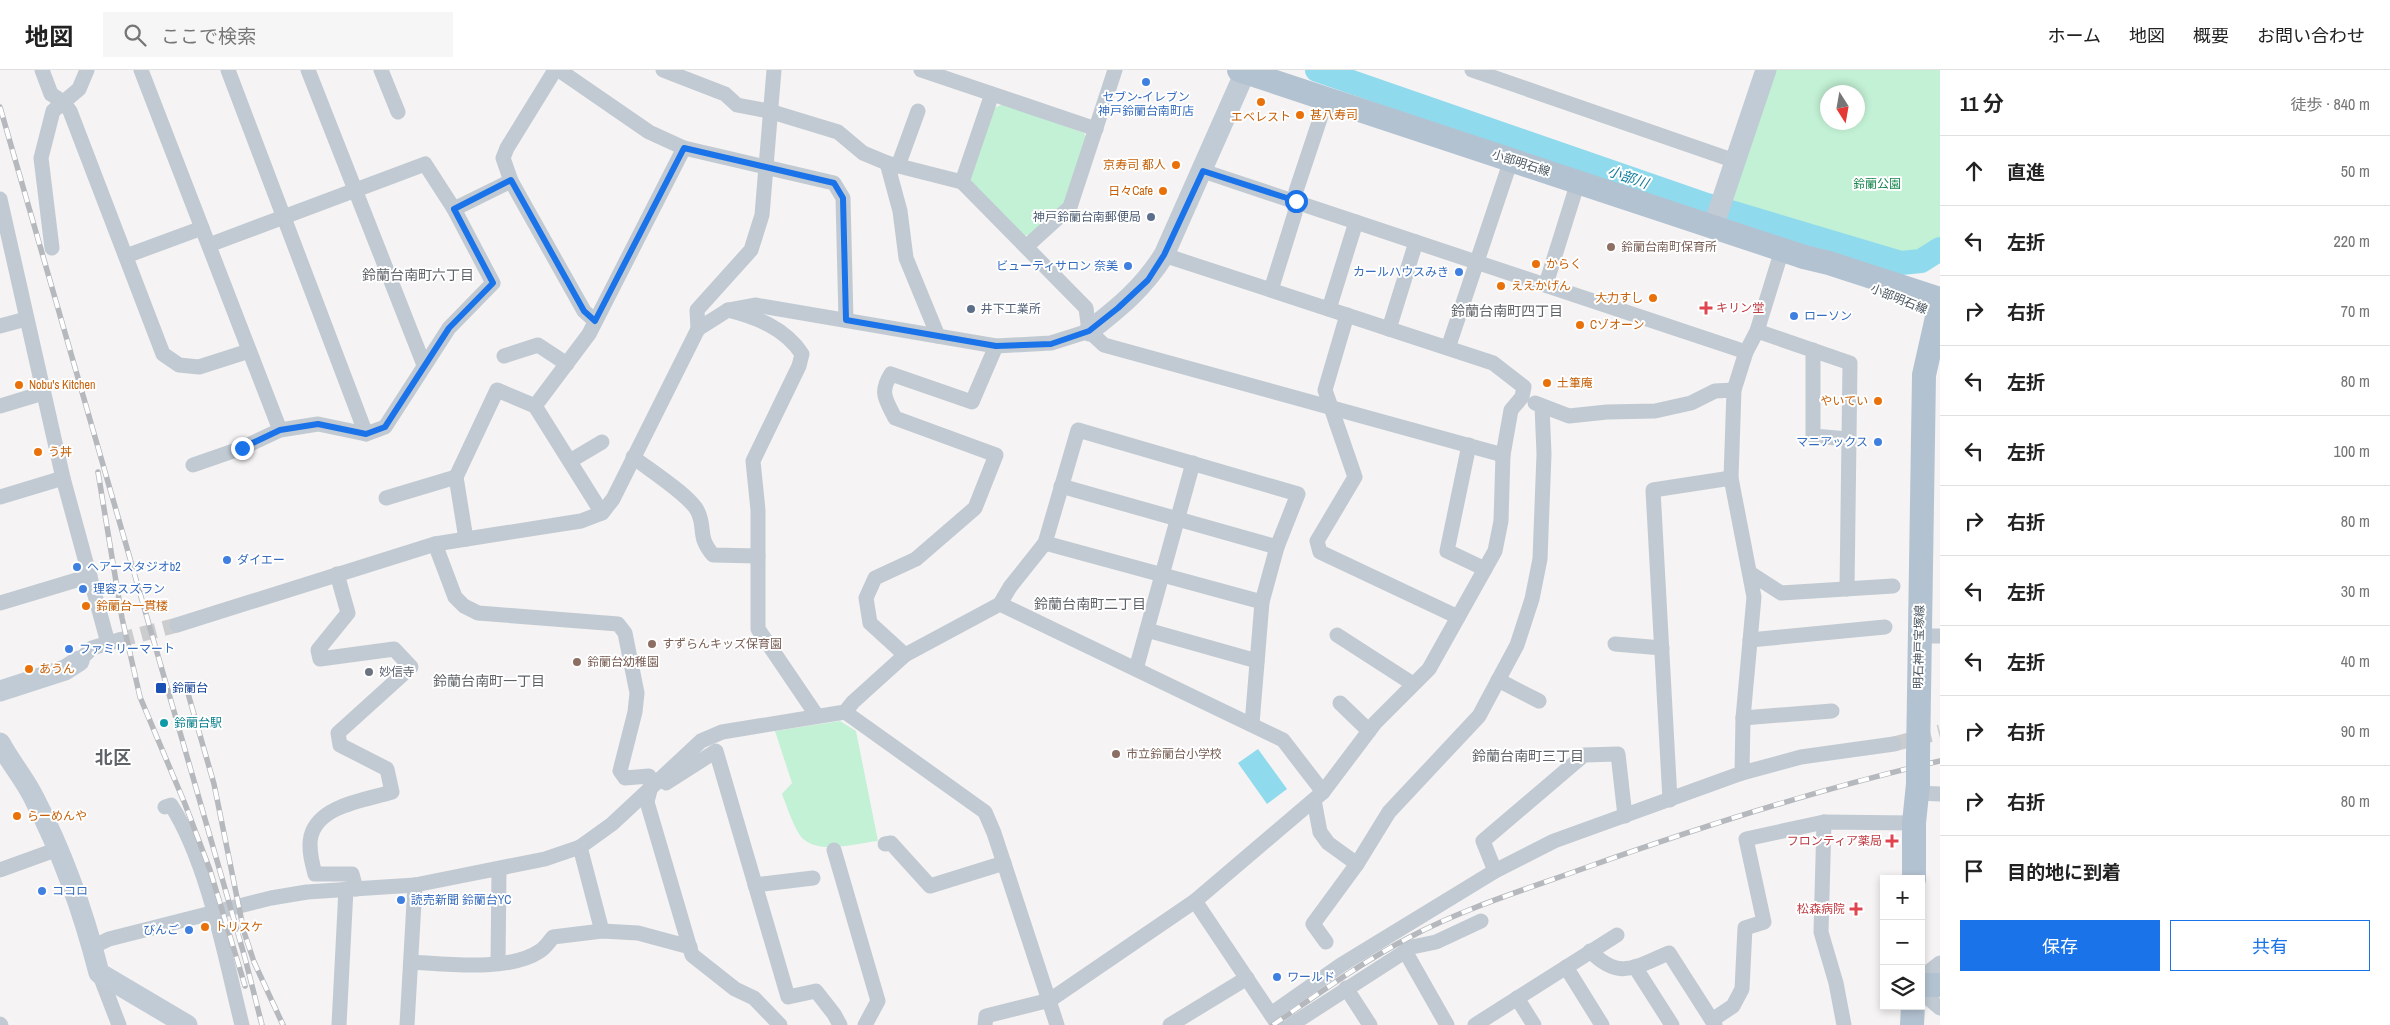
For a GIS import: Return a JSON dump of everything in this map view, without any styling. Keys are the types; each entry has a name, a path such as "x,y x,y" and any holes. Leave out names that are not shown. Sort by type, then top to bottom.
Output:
{"main road":[{"name":"小部明石線","path":"1243,71 1578,182 1714,223 1793,254 1828,263 1939,308"},
{"name":"明石神戸宝塚線","path":"1914,875 1914,823 1925,790 1918,757 1929,636 1932,416 1924,375 1939,308"},
{"name":"明石神戸宝塚線","path":"1932,416 1940,382"},
{"path":"1925,985 1940,985"},
{"path":"1912,1025 1913,1010"}],"street":[{"path":"42,70 51,94 63,102 70,111 163,354 179,365 199,367 249,351"},
{"path":"52,248 41,158 53,111 72,97 79,89 87,70"},
{"path":"141,70 280,430"},
{"path":"228,70 366,434"},
{"path":"308,70 424,366"},
{"path":"381,70 398,112"},
{"path":"555,70 507,148 503,158 511,180 584,311 595,321"},
{"path":"559,70 649,132 684,148 834,183 843,198 846,320"},
{"path":"663,70 725,94 737,105 769,111 838,132 863,154 962,182 1086,308 1089,331 1104,345 1503,454"},
{"path":"177,624 435,544 581,521 602,513 613,499 698,329 697,310 751,250 762,215 769,111 774,70"},
{"path":"921,70 1096,129"},
{"path":"1026,247 1070,206 1115,70"},
{"path":"1472,70 1732,170"},
{"path":"1714,223 1766,70"},
{"path":"698,329 728,310 755,305 996,346 1051,344 1089,331 1118,308 1148,280 1164,255 1203,171 1243,71"},
{"path":"962,182 992,94"},
{"path":"1271,290 1295,213 1296,191 1327,98"},
{"path":"918,110 893,164 906,258 938,336"},
{"path":"535,406 567,364 595,321 684,148"},
{"path":"1448,348 1511,160"},
{"path":"193,465 242,448 280,430 318,424 366,434 385,427 449,328 493,283 454,209 425,164 208,245"},
{"path":"1203,171 1746,352"},
{"path":"454,209 511,180"},
{"path":"1546,284 1578,182"},
{"path":"0,199 5,242 26,319 63,478 90,576 114,641 92,648 79,661 65,670 0,691"},
{"path":"1329,309 1356,222"},
{"path":"126,256 202,228"},
{"path":"1389,329 1416,242"},
{"path":"1742,773 1743,718 1754,597 1731,478 1734,390 1746,352 1793,254"},
{"path":"985,1025 986,1016 1050,1000 1195,901 1319,796 1369,731 1429,668 1495,551 1501,521 1503,454 1511,410 1522,397 1524,387 1493,363 1164,255"},
{"path":"728,310 756,318 794,342 802,354 799,366 753,461 758,510 758,628 817,716"},
{"path":"1347,315 1325,390 1355,477 1318,541 1320,552 1458,617"},
{"path":"0,326 26,319"},
{"path":"1757,331 1850,363 1847,589"},
{"path":"504,356 538,344 567,364"},
{"path":"905,655 870,623 866,598 875,578 916,559 975,508 996,455 895,418 884,396 886,383 891,374 972,402 996,346"},
{"path":"1813,350 1813,436 1849,439"},
{"path":"466,539 456,477 497,390 535,406 602,513"},
{"path":"1522,397 1568,416 1607,412 1655,411 1691,403 1715,391 1734,390"},
{"path":"0,406 43,393"},
{"path":"1326,942 1313,924 1357,864 1388,812 1478,716 1517,645 1532,599 1540,558 1544,454 1542,406"},
{"path":"92,946 109,939 271,898 351,889 415,885 499,870 545,859 580,847 612,824 700,741 722,732 845,712 853,702 905,655 1000,604 1045,543 1078,430 1298,494 1277,547 1262,602 1252,724"},
{"path":"570,462 602,442"},
{"path":"1469,445 1447,551 1485,569"},
{"path":"633,457 691,502 698,513 703,544 713,555 758,556"},
{"path":"1136,669 1193,463"},
{"path":"386,498 456,477"},
{"path":"0,497 63,478"},
{"path":"1670,800 1653,490 1731,478"},
{"path":"1061,486 1277,547"},
{"path":"1045,543 1262,602"},
{"path":"435,544 455,597 464,606 478,613 618,624 625,633 637,693 635,712 620,771 624,778 649,776 651,786 647,802 692,955 736,989 754,998 780,1025"},
{"path":"1750,573 1781,593 1893,586"},
{"path":"337,574 348,613 318,650 320,659 394,648 410,667 338,733 340,745 387,769 392,792 334,810 319,822 311,836 310,850 315,874 352,874 339,1025"},
{"path":"0,603 90,576"},
{"path":"1000,604 1283,740 1319,796 1320,832 1328,843 1357,864"},
{"path":"1750,640 1886,627"},
{"path":"1147,630 1257,661"},
{"path":"1337,635 1413,684"},
{"path":"1615,644 1662,648"},
{"path":"1498,680 1539,701"},
{"path":"1340,703 1369,731"},
{"path":"845,712 985,812 1004,862 1057,1025"},
{"path":"1743,718 1832,712"},
{"path":"0,743 9,761 34,796 58,849 92,946 99,973 119,1025"},
{"path":"1195,901 1274,1019 1341,965 1494,871 1554,841 1742,773 1800,757 1894,744"},
{"path":"651,786 664,784 716,751 788,997 816,991 840,1025"},
{"path":"1494,871 1483,841 1584,755 1618,754 1625,816"},
{"path":"165,807 171,805 188,835 213,914 242,1025"},
{"path":"1824,822 1821,932 1836,983 1844,1025"},
{"path":"1590,951 1603,964 1618,970 1636,967 1669,953 1713,1023 1734,1006 1742,988 1745,928 1764,922 1746,839 1824,822 1914,823"},
{"path":"885,844 891,844 930,886 1004,862"},
{"path":"580,847 602,932"},
{"path":"0,870 58,849"},
{"path":"834,850 878,1001 865,1025"},
{"path":"498,963 499,870"},
{"path":"755,885 813,878"},
{"path":"407,1025 415,885"},
{"path":"1291,1025 1412,947 1436,942 1481,921"},
{"path":"411,962 484,965 498,963 529,957 542,950 553,937 602,932 638,933 690,947"},
{"path":"1475,1025 1617,935"},
{"path":"1405,951 1447,1025"},
{"path":"1925,975 1940,962"},
{"path":"1566,967 1602,1025"},
{"path":"1636,967 1672,1025"},
{"path":"99,973 187,1025"},
{"path":"1170,1025 1247,978"},
{"path":"1346,988 1370,1025"},
{"path":"1925,995 1940,1008"},
{"path":"1517,998 1534,1025"}],"green space":[{"name":"鈴蘭公園","path":"1775,70 1940,70 1940,241 1919,256 1900,257 1731,205"},
{"path":"1003,104 1084,133 1088,140 1063,207 1032,234 1024,236 972,185 969,176 990,110"},
{"path":"840,721 856,731 878,841 825,847 806,841 799,834 792,819 782,794 792,783 775,731"}],"water":[{"path":"1258,749 1287,789 1267,804 1238,763"}],"waterway":[{"name":"小部川","path":"1317,70 1707,205 1901,263 1921,261 1940,249"}],"tunnel":[{"path":"119,640 177,625"},
{"path":"1894,744 1940,732"}],"railway":[{"path":"0,107 245,958 262,1025"},
{"path":"98,472 122,618 140,697 185,804 210,870 245,986"},
{"path":"185,683 214,784 244,932 254,962 283,1025"},
{"path":"1273,1025 1340,979 1392,947 1473,908 1626,853 1715,824 1804,796 1940,761"}],"place":[{"name":"セブン-イレブン 神戸鈴蘭台南町店","path":"1146,82"},
{"name":"エベレスト","path":"1261,102"},
{"name":"甚八寿司","path":"1300,115"},
{"name":"京寿司 都人","path":"1176,165"},
{"name":"日々Cafe","path":"1163,191"},
{"name":"神戸鈴蘭台南郵便局","path":"1151,217"},
{"name":"鈴蘭台南町保育所","path":"1611,247"},
{"name":"からく","path":"1536,264"},
{"name":"ビューティサロン 奈美","path":"1128,266"},
{"name":"カールハウスみき","path":"1459,272"},
{"name":"ええかげん","path":"1501,286"},
{"name":"大力すし","path":"1653,298"},
{"name":"キリン堂","path":"1706,308"},
{"name":"井下工業所","path":"971,309"},
{"name":"ローソン","path":"1794,316"},
{"name":"Cゾオーン","path":"1580,325"},
{"name":"土筆庵","path":"1547,383"},
{"name":"Nobu's Kitchen","path":"19,385"},
{"name":"やいてい","path":"1878,401"},
{"name":"マニアックス","path":"1878,442"},
{"name":"う丼","path":"38,452"},
{"name":"ダイエー","path":"227,560"},
{"name":"ヘアースタジオb2","path":"77,567"},
{"name":"理容スズラン","path":"83,589"},
{"name":"鈴蘭台一貫楼","path":"86,606"},
{"name":"すずらんキッズ保育園","path":"652,644"},
{"name":"ファミリーマート","path":"69,649"},
{"name":"鈴蘭台幼稚園","path":"577,662"},
{"name":"あうん","path":"29,669"},
{"name":"妙信寺","path":"369,672"},
{"name":"鈴蘭台","path":"161,688"},
{"name":"鈴蘭台駅","path":"164,723"},
{"name":"市立鈴蘭台小学校","path":"1116,754"},
{"name":"らーめんや","path":"17,816"},
{"name":"フロンティア薬局","path":"1892,841"},
{"name":"ココロ","path":"42,891"},
{"name":"読売新聞 鈴蘭台YC","path":"401,900"},
{"name":"松森病院","path":"1856,909"},
{"name":"トリスケ","path":"205,927"},
{"name":"びんご","path":"189,930"},
{"name":"ワールド","path":"1277,977"}],"district":[{"name":"鈴蘭台南町六丁目","path":"418,275"},
{"name":"鈴蘭台南町四丁目","path":"1507,311"},
{"name":"鈴蘭台南町二丁目","path":"1090,604"},
{"name":"鈴蘭台南町一丁目","path":"489,681"},
{"name":"鈴蘭台南町三丁目","path":"1528,756"},
{"name":"北区","path":"113,758"}],"route":[{"path":"242,448 280,430 318,424 366,434 385,427 449,328 493,283 454,209 511,180 584,311 595,321 684,148 834,183 843,198 846,320 996,346 1051,344 1089,331 1118,308 1148,280 1164,255 1203,171 1296,201"}]}
